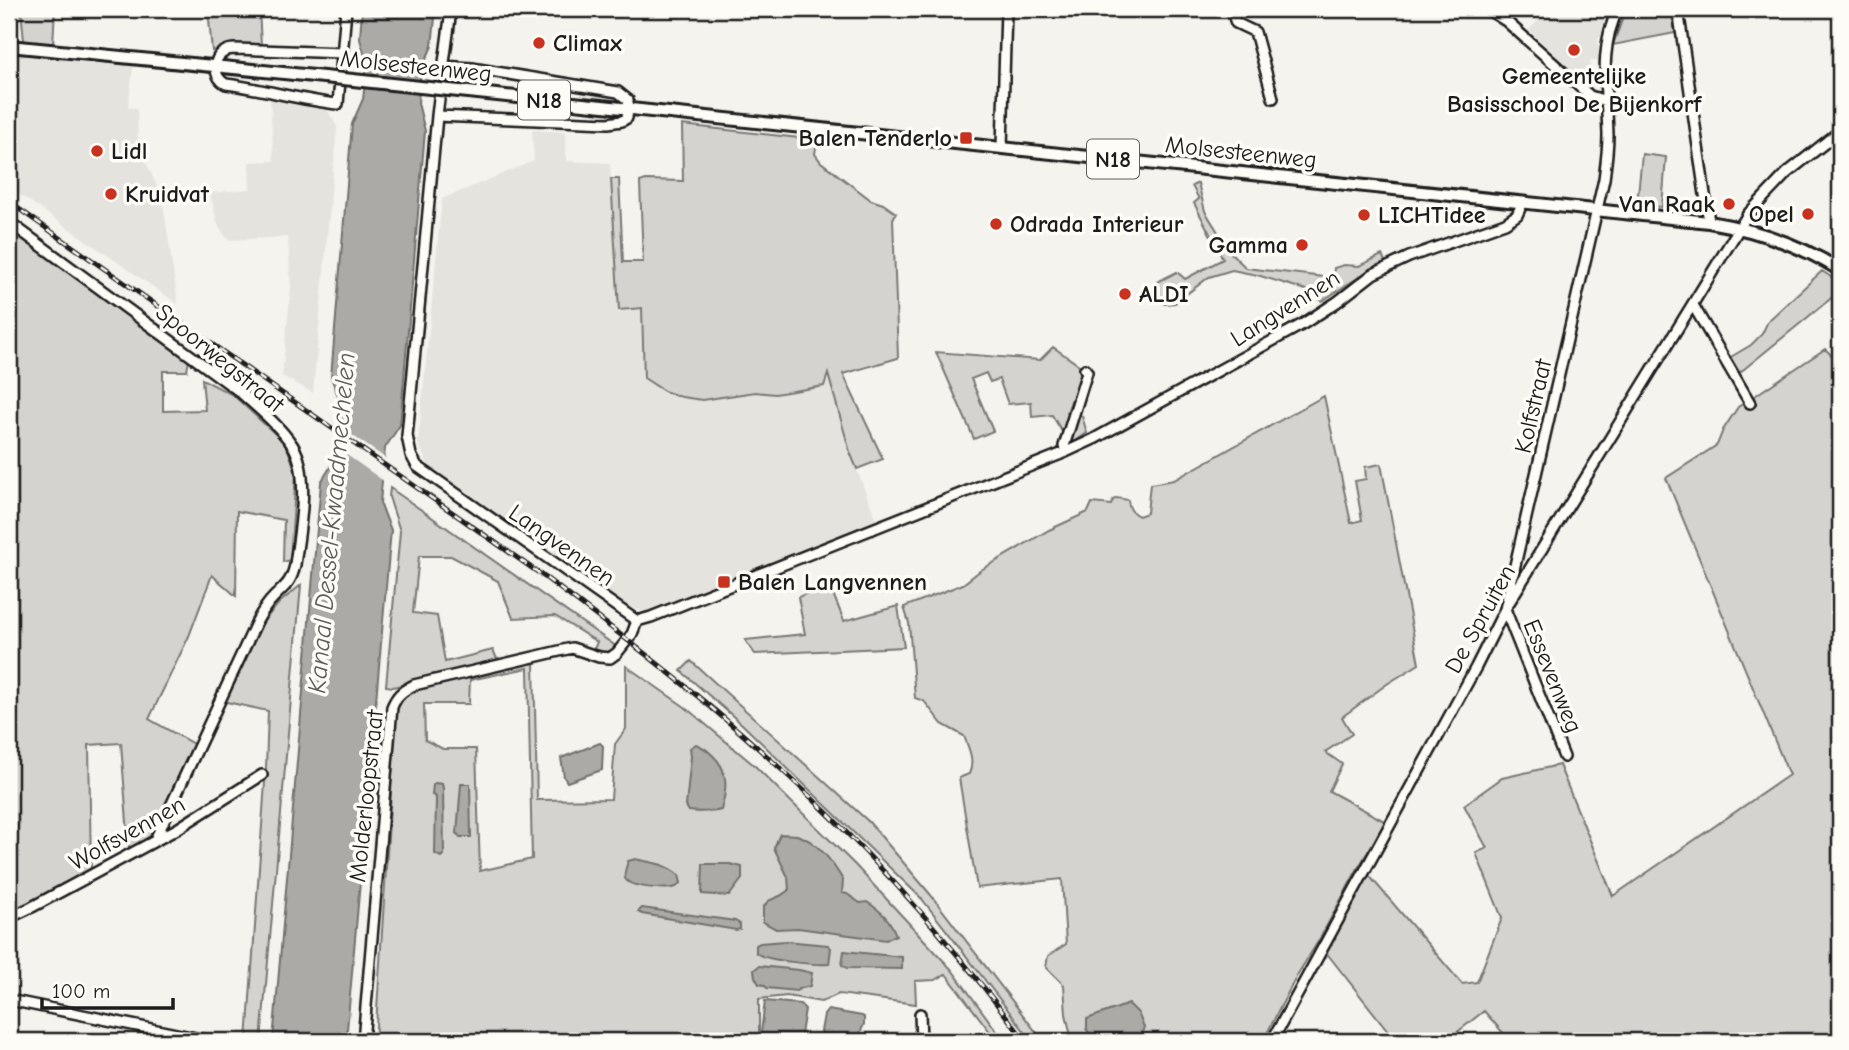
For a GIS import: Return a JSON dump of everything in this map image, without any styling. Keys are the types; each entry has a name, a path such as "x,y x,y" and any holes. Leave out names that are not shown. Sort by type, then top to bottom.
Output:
{"main road":[{"name":"N18","path":"9,46 215,66"},
{"name":"Molsesteenweg","path":"215,66 1709,222 1741,227 1787,242 1840,270"}],"street":[{"path":"343,53 235,49 225,51 219,56 215,66 216,75 219,81 226,84 338,104 343,53 346,9"},
{"name":"Langvennen","path":"451,9 437,116 407,436 411,455 416,466 636,621 1066,452 1117,428 1295,329 1337,302 1373,274 1409,257 1505,223 1517,215 1523,202"},
{"path":"1002,148 1006,9"},
{"path":"1231,9 1236,23 1255,32 1273,98"},
{"path":"1487,9 1506,21 1590,96 1606,101"},
{"name":"Kolfstraat","path":"1505,609 1597,210 1608,149 1604,57 1608,34 1618,9"},
{"path":"1678,9 1709,222"},
{"name":"Molsesteenweg","path":"437,116 608,123 627,118 628,100 618,92 472,68 443,66"},
{"name":"De Spruiten","path":"1272,1041 1505,609 1748,214 1787,173 1840,131"},
{"name":"Spoorwegstraat","path":"9,222 239,391 284,435 293,447 300,467 303,482 292,578 263,609 155,840"},
{"path":"1693,305 1750,403"},
{"path":"1066,452 1064,446 1087,372 1085,369"},
{"name":"Essevenweg","path":"1505,609 1564,757"},
{"name":"Molderloopstraat","path":"363,1041 392,707 396,697 401,691 414,685 572,648 610,658 632,634 636,621"},
{"name":"Wolfsvennen","path":"9,918 177,829 262,775"},
{"path":"9,1000 211,1041"},
{"path":"920,1014 921,1041"}],"shaded area":[{"path":"21,9 55,9 53,45 24,41"},
{"path":"208,9 259,9 261,45 236,45 212,51"},
{"name":"Gemeentelijke Basisschool De Bijenkorf","path":"1549,9 1611,9 1598,39 1599,61 1590,61 1590,74 1593,74 1590,79 1580,78 1529,30"},
{"path":"1626,9 1671,9 1675,33 1613,45"},
{"path":"9,53 133,67 128,108 137,108 138,145 162,197 178,304 9,187"},
{"path":"270,96 327,109 337,127 313,393 282,376 291,287 288,237 228,240 218,225 210,193 250,189 249,162 274,161"},
{"path":"682,125 817,140 815,154 821,162 871,200 896,213 893,219 898,358 843,374 883,459 857,469 828,374 824,386 775,394 755,392 702,400 664,391 644,378 642,308 619,310 611,179 619,179 623,262 643,262 640,182 683,181"},
{"path":"532,130 566,132 566,161 610,163 619,310 649,308 828,373 850,452 877,522 814,545 663,608 645,612 629,607 447,483 429,467 418,444 442,199 534,161"},
{"path":"1642,154 1666,157 1662,207 1637,205"},
{"path":"1198,183 1205,211 1231,253 1246,268 1333,278 1334,268 1344,265 1359,266 1382,255 1386,263 1365,273 1322,301 1306,290 1232,270 1209,277 1175,303 1164,304 1156,295 1157,282 1177,272 1185,279 1223,259 1194,203 1199,199 1192,186"},
{"path":"9,229 189,360 187,371 163,371 163,411 205,410 202,379 233,395 286,444 296,473 290,560 283,562 284,520 237,511 236,596 212,575 189,636 149,719 195,745 154,836 129,849 121,743 89,745 91,871 9,913"},
{"path":"1822,271 1840,283 1840,291 1738,374 1729,358 1751,345 1762,334 1768,321"},
{"path":"1053,347 1083,368 1067,412 1082,416 1087,433 1070,445 1052,415 1032,417 1031,402 1008,404 999,379 990,382 986,373 971,379 993,431 974,439 936,352 1040,360"},
{"path":"1825,349 1840,363 1840,1041 1510,1041 1484,1011 1446,1041 1396,1041 1325,951 1367,873 1462,984 1477,982 1502,918 1476,853 1487,848 1464,805 1502,778 1559,765 1613,896 1789,775 1666,478 1717,445 1738,407"},
{"path":"1324,396 1351,523 1362,520 1355,481 1366,479 1365,467 1381,464 1419,664 1342,717 1352,734 1325,752 1342,764 1329,791 1386,822 1296,977 1263,1041 1136,1041 1087,1030 1096,1041 1072,1041 1066,1014 1064,985 1046,967 1048,956 1066,944 1062,879 977,888 959,778 969,774 971,755 964,736 942,724 924,701 915,698 909,623 904,607 963,584 981,570 1049,530 1088,512 1092,503 1111,505 1117,498 1128,500 1130,508 1137,515 1147,513 1150,484 1174,480"},
{"path":"390,488 617,647 607,653 594,649 597,642 555,616 513,618 498,581 451,556 419,556 413,613 437,616 445,662 493,650 498,661 393,687 386,686 400,531 389,497"},
{"path":"829,584 844,621 898,606 904,647 755,654 745,640 805,634 798,597"},
{"path":"301,585 261,1041 247,1041 268,711 222,701 262,623 279,603"},
{"path":"534,660 537,800 611,799 615,744 626,729 626,666 685,707 755,766 855,865 952,970 1004,1041 936,1041 936,1037 974,1040 975,1033 991,1033 946,974 935,980 915,981 916,1004 839,994 821,1002 787,996 759,999 759,1041 375,1041 397,697 419,687","holes":["528,668 532,859 480,871 476,749 443,749 425,740 424,704 469,704 470,680"]},
{"path":"691,661 869,822 930,894 1043,1041 1032,1041 922,899 743,725 681,671"}],"water":[{"name":"Kanaal Dessel-Kwaadmechelen","path":"362,9 436,9 432,46 421,71 418,103 425,131 400,425 385,448 380,503 391,530 346,1041 273,1041 321,482 336,458 341,404 331,377 352,124 363,99 367,65 360,39"},
{"path":"600,743 603,746 602,770 567,782 561,758"},
{"path":"696,744 713,756 723,769 725,787 721,810 689,811 686,806 690,748"},
{"path":"435,783 442,784 443,788 444,854 441,857 435,854 436,797 432,795"},
{"path":"461,784 470,784 471,837 460,837 457,833"},
{"path":"780,834 797,835 812,842 843,880 842,893 860,903 867,902 877,909 888,920 896,935 886,940 798,928 776,929 763,922 763,908 768,901 789,890 788,877 774,848"},
{"path":"635,859 668,868 679,875 681,883 671,888 633,884 624,874 628,861"},
{"path":"703,864 742,867 742,879 729,896 702,894"},
{"path":"642,908 735,921 740,924 740,929 642,914 638,912"},
{"path":"785,941 828,945 831,948 829,964 780,960 756,953 756,945 760,943"},
{"path":"844,951 902,957 902,969 847,968 842,965"},
{"path":"759,966 812,973 810,986 797,991 767,988 759,984 755,977 754,970"},
{"path":"765,1001 800,1004 805,1009 800,1041 764,1041 761,1033"},
{"path":"1129,1004 1138,1013 1144,1027 1141,1036 1136,1041 1096,1041 1087,1030 1087,1019"},
{"path":"828,1010 864,1017 858,1038 824,1037 821,1031 824,1015"}],"pier":[{"path":"336,424 388,460 385,482 334,446"}],"railway":[{"path":"9,202 546,578 688,688 769,758 872,858 936,929 1025,1041"}],"place":[{"name":"Climax","path":"539,43"},
{"name":"Gemeentelijke Basisschool De Bijenkorf","path":"1574,50"},
{"name":"Balen Tenderlo","path":"966,138"},
{"name":"Lidl","path":"97,151"},
{"name":"Kruidvat","path":"111,194"},
{"name":"Van Raak","path":"1729,204"},
{"name":"Opel","path":"1808,214"},
{"name":"LICHTidee","path":"1364,215"},
{"name":"Odrada Interieur","path":"996,224"},
{"name":"Gamma","path":"1302,245"},
{"name":"ALDI","path":"1125,294"},
{"name":"Balen Langvennen","path":"724,582"}]}
